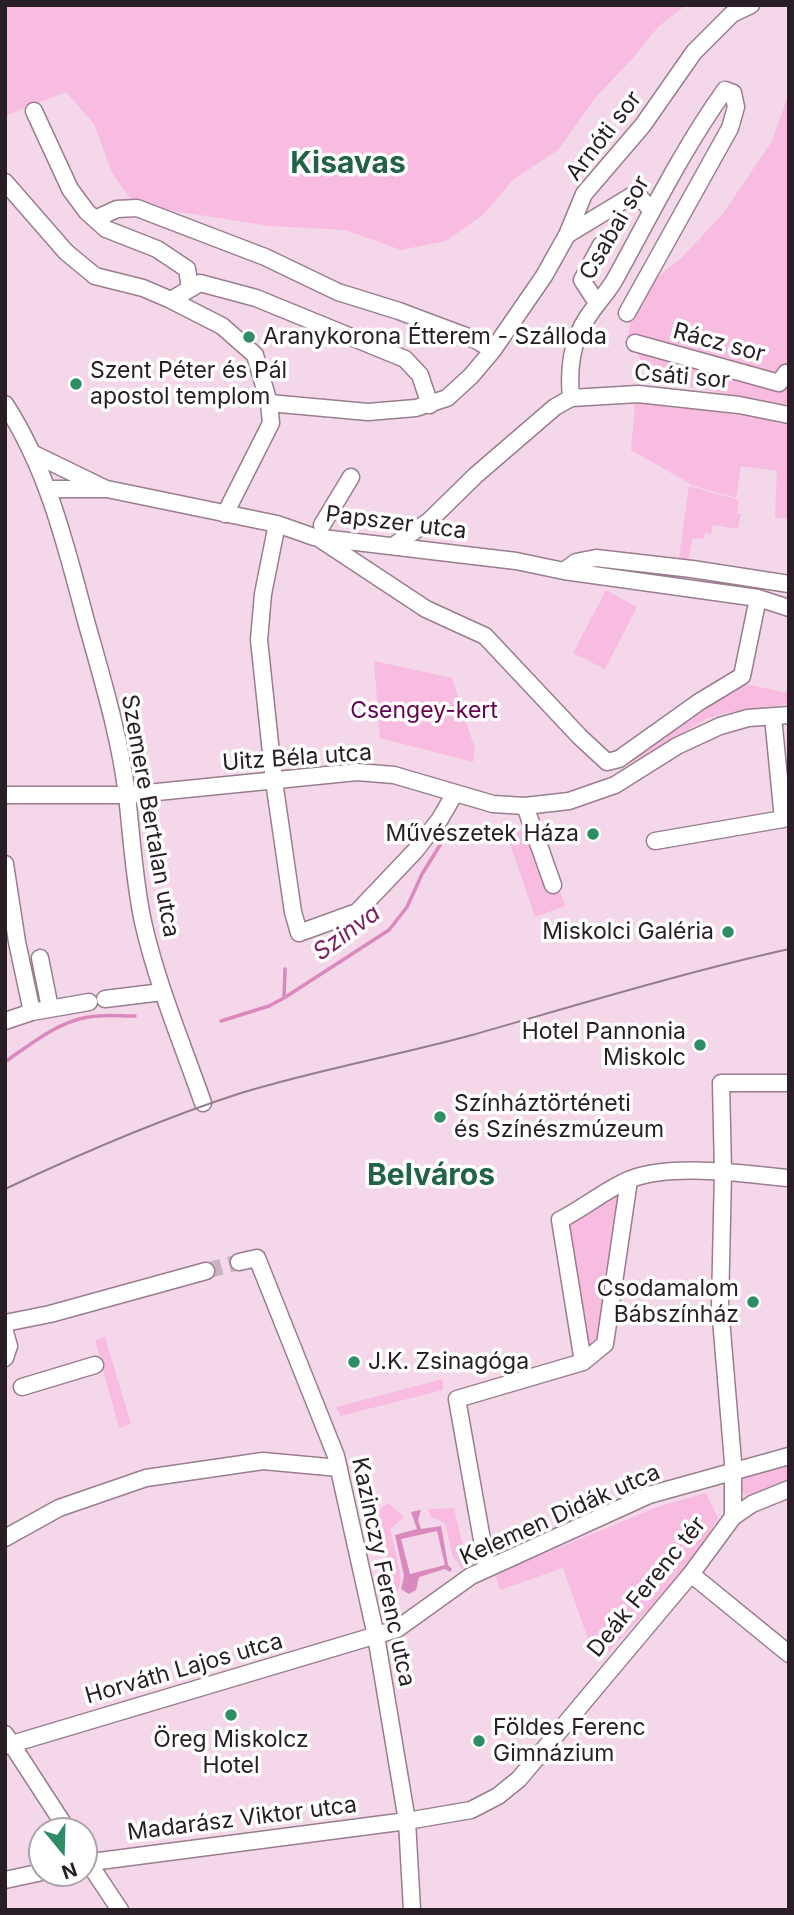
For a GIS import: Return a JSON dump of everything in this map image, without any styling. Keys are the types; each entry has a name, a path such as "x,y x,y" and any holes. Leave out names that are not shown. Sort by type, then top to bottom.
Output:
{"street":[{"name":"Arnóti sor","path":"430,405 447,398 471,376 493,350 544,276 567,235 584,194 643,125 694,52 732,14 751,5"},
{"name":"Csabai sor","path":"571,398 569,376 578,335 612,284 651,210 706,117 725,90 733,93 736,107 730,128 627,313"},
{"path":"34,110 70,189 95,219 106,229 157,249 187,269 190,288"},
{"path":"5,182 66,251 95,276 143,288 172,300 222,326 255,355 269,404 271,423 225,514"},
{"path":"567,235 636,192 651,210"},
{"path":"95,219 117,209 137,208 291,270 338,292 412,316 475,340 493,350"},
{"path":"597,303 582,280 601,245"},
{"path":"172,300 200,283 256,298 405,359 420,375 430,405 368,412 269,404"},
{"name":"Rácz sor","path":"635,343 779,383 787,373"},
{"name":"Csáti sor","path":"571,398 638,394 739,405 789,415"},
{"path":"393,546 429,521 476,475 555,407 571,398"},
{"name":"Szemere Bertalan utca","path":"5,404 34,454 48,489 105,691 127,795 134,875 143,923 162,992 203,1103"},
{"path":"34,454 107,489"},
{"path":"351,477 320,531 426,609 485,636 602,759 614,761 741,676 758,598"},
{"path":"48,489 107,489"},
{"name":"Papszer utca","path":"107,489 393,546 516,561 564,571 758,598 789,608"},
{"path":"277,524 263,594 260,640 274,781 293,912 299,933 357,912 415,850 440,819 454,793"},
{"path":"564,571 576,562 596,558 702,570 789,584"},
{"path":"655,841 786,818 781,716"},
{"name":"Uitz Béla utca","path":"5,795 127,795 357,772 394,775 493,804 525,806 569,801 594,793 627,779 699,735 748,718 781,716"},
{"path":"525,806 553,885"},
{"path":"5,864 17,942 32,1012"},
{"path":"40,958 50,1009"},
{"path":"105,999 162,992"},
{"path":"5,1021 32,1012 89,1002"},
{"path":"733,1517 734,1472 720,1307 723,1172 721,1083 789,1083"},
{"path":"583,1362 560,1220 629,1180 655,1172 723,1172 789,1178"},
{"path":"487,1567 457,1399 583,1362 605,1344 629,1180"},
{"name":"Kazinczy Ferenc utca","path":"239,1262 257,1258 328,1434 339,1468 376,1636 407,1821 412,1910"},
{"path":"5,1323 50,1314 206,1271"},
{"path":"5,1332 9,1346 5,1357"},
{"path":"22,1387 95,1365"},
{"name":"Kelemen Didák utca","path":"376,1636 397,1629 487,1567 649,1495 789,1456"},
{"path":"5,1538 59,1508 146,1478 263,1461 339,1468"},
{"path":"733,1517 751,1504 789,1489"},
{"name":"Deák Ferenc tér","path":"407,1821 471,1810 498,1796 519,1779 691,1574 733,1517"},
{"path":"691,1574 789,1654"},
{"name":"Horváth Lajos utca","path":"12,1741 376,1636"},
{"path":"12,1741 59,1817"},
{"name":"Madarász Viktor utca","path":"98,1859 407,1821"},
{"path":"5,1880 28,1875"},
{"path":"98,1879 120,1910"}],"green space":[{"path":"5,5 686,5 658,27 595,98 558,150 514,179 484,214 446,241 401,250 345,230 270,226 135,205 112,173 94,124 66,92 5,116"},
{"path":"789,93 789,405 651,378 628,337 634,297 682,257 722,215 772,141"},
{"path":"635,403 706,410 789,423 789,519 775,517 777,471 741,466 736,498 694,486 631,450"},
{"path":"689,486 739,500 737,513 741,514 738,529 713,525 711,534 705,533 703,539 693,538 688,560 679,558"},
{"path":"606,590 637,607 605,669 573,653"},
{"name":"Csengey-kert","path":"374,661 452,678 475,749 473,762 380,738"},
{"path":"750,685 789,693 789,704 725,713 706,719 641,758 629,761 701,705"},
{"path":"528,828 558,885 565,906 535,917 507,835"},
{"path":"624,1191 596,1343 585,1345 567,1227"},
{"path":"105,1337 131,1424 119,1428 95,1340"},
{"path":"443,1379 443,1390 340,1416 336,1407"},
{"path":"789,1464 789,1486 752,1499 743,1492 745,1476"},
{"path":"706,1493 718,1518 687,1569 606,1654 600,1635 588,1639 563,1568 500,1590 495,1574 660,1506"},
{"path":"388,1503 403,1518 390,1529 401,1576 398,1592 394,1591 379,1510"},
{"path":"454,1508 468,1568 461,1569 453,1558 445,1523 431,1517 428,1509"}],"shaded area":[{"path":"421,1510 418,1520 421,1529 441,1526 448,1565 452,1569 450,1572 445,1569 419,1577 416,1590 409,1594 401,1589 404,1576 395,1535 417,1529 411,1512","holes":["437,1531 445,1565 410,1574 401,1539"]}],"waterway":[{"name":"Szinva","path":"221,1021 269,1006 284,998 389,930 407,907 422,874 452,826"},
{"path":"284,998 285,969"},
{"name":"Szinva","path":"5,1062 45,1035 78,1019 106,1015 135,1016"}],"tunnel":[{"path":"206,1271 239,1262"}],"tram line":[{"path":"5,1189 121,1137 241,1093 472,1035 669,979 789,949"}],"place":[{"name":"Aranykorona Étterem - Szálloda","path":"249,337"},
{"name":"Szent Péter és Pál apostol templom","path":"76,384"},
{"name":"Művészetek Háza","path":"593,834"},
{"name":"Miskolci Galéria","path":"728,932"},
{"name":"Hotel Pannonia Miskolc","path":"700,1045"},
{"name":"Színháztörténeti és Színészmúzeum","path":"440,1117"},
{"name":"Csodamalom Bábszínház","path":"753,1302"},
{"name":"J.K. Zsinagóga","path":"354,1362"},
{"name":"Öreg Miskolcz Hotel","path":"231,1715"},
{"name":"Földes Ferenc Gimnázium","path":"479,1741"}],"district":[{"name":"Kisavas","path":"348,164"},
{"name":"Belváros","path":"431,1176"}]}
